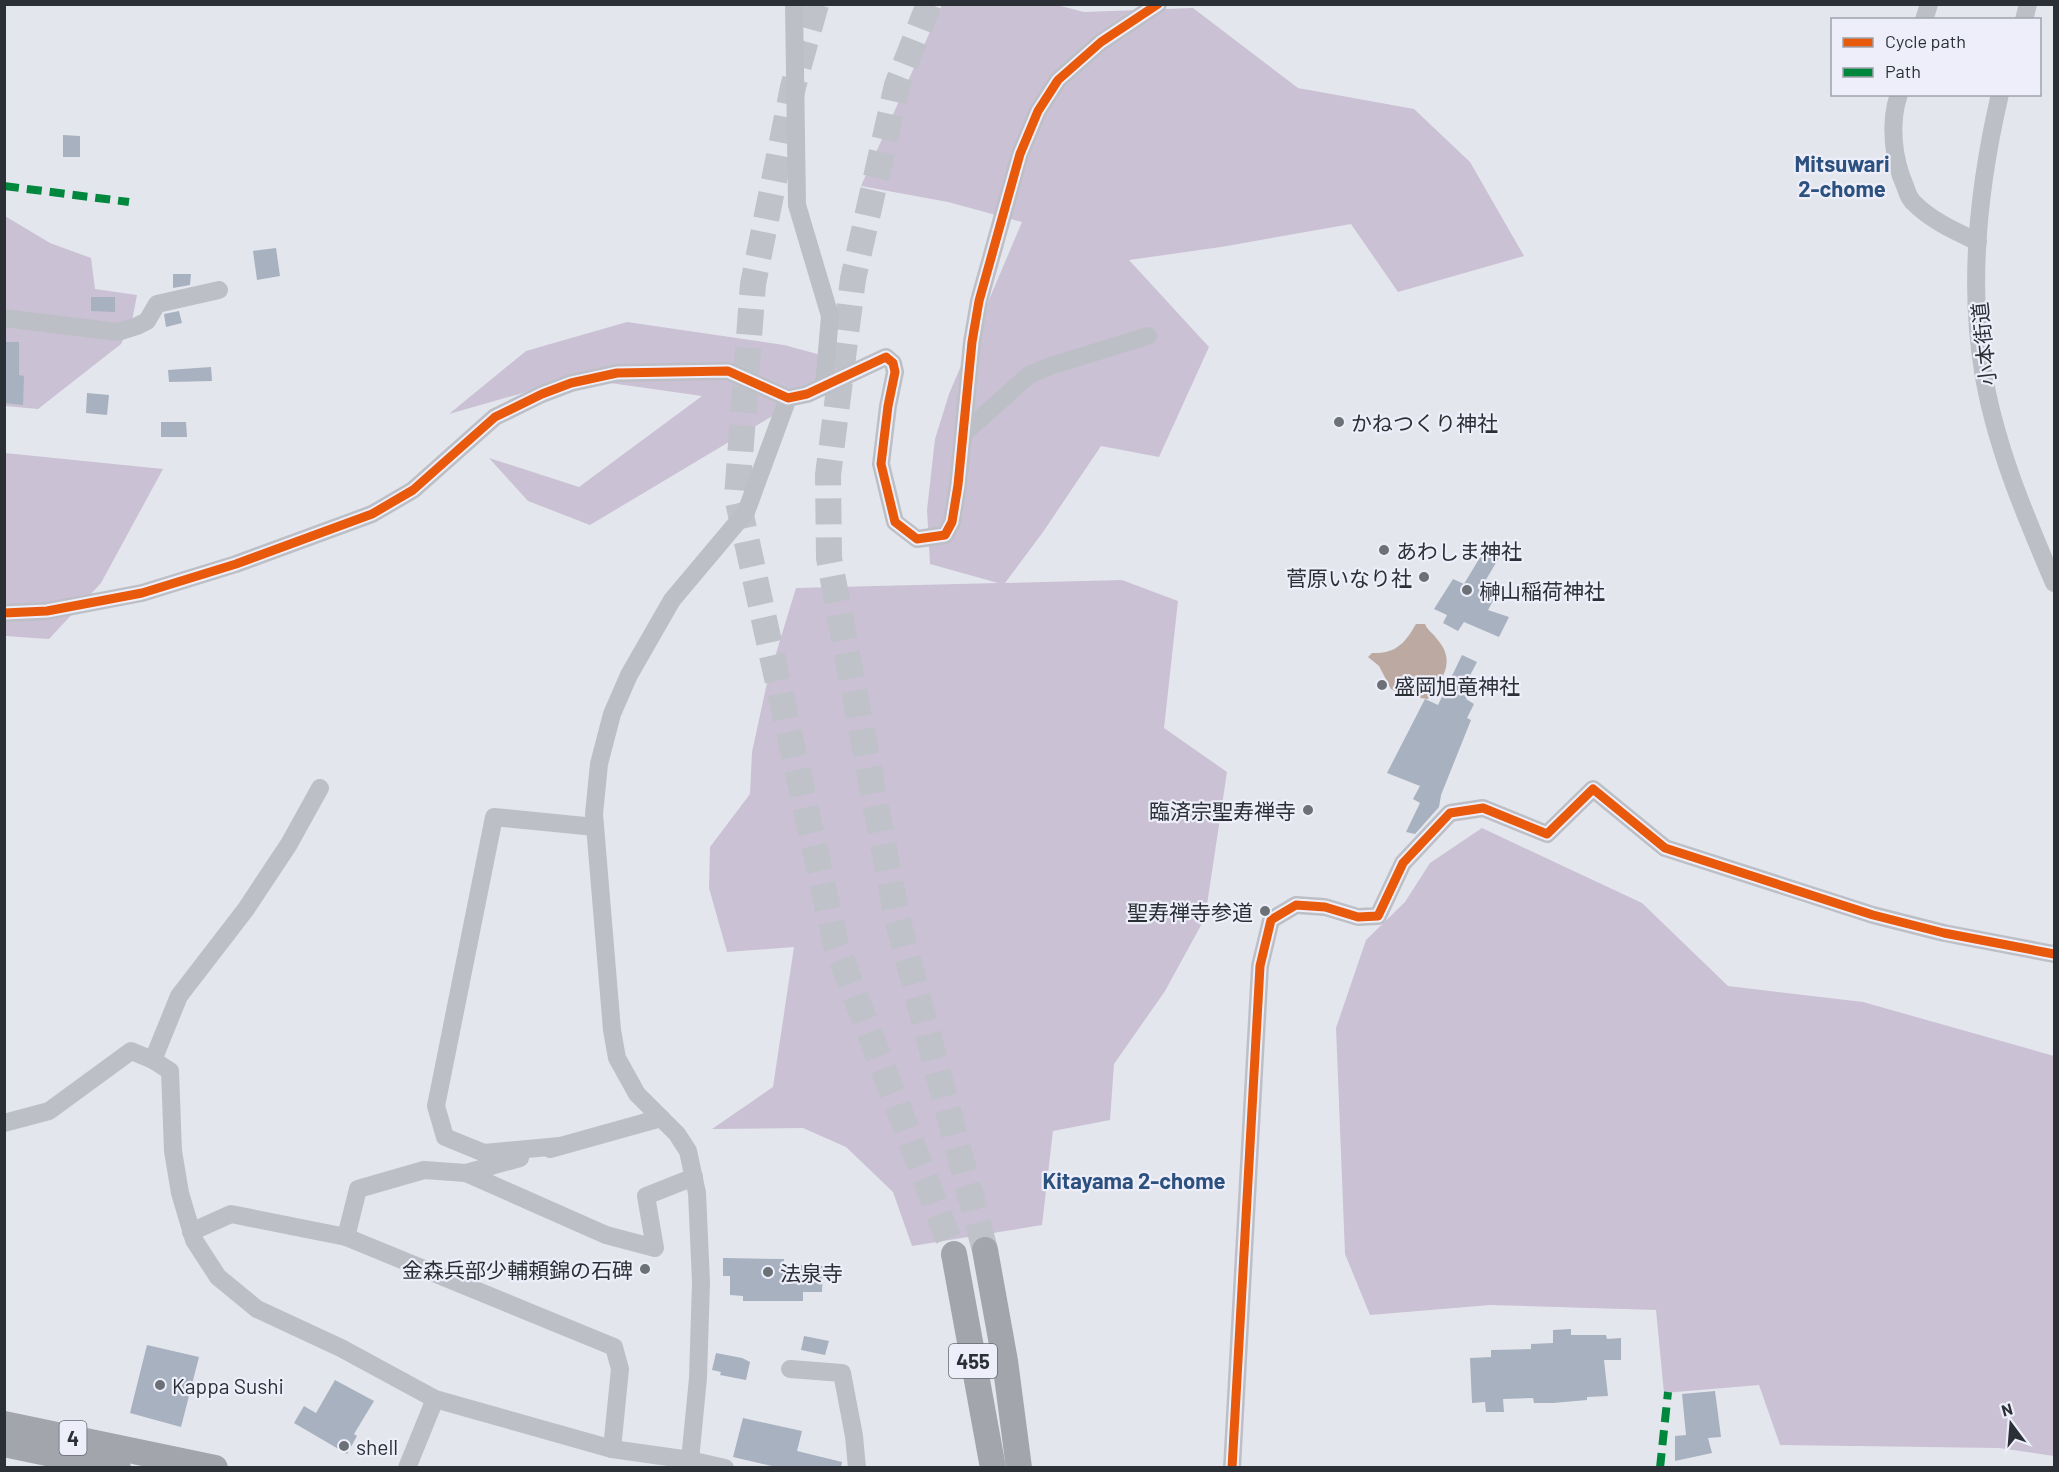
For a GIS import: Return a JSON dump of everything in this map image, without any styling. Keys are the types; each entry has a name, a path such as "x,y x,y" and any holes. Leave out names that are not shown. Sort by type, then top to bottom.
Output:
{"highway":[{"name":"455","path":"985,1250 1005,1361 1019,1467"},
{"name":"455","path":"954,1254 993,1467"},
{"name":"4","path":"4,1424 215,1467"},
{"name":"4","path":"4,1444 118,1467"}],"street":[{"path":"794,4 797,205 830,316 824,386"},
{"path":"4,613 47,611 142,593 236,564 372,514 413,490 495,417 542,394 571,383 617,373 728,371 788,398 807,394 886,357 893,363 895,372 888,406 881,464 895,522 917,540 945,535 952,522 964,433 972,342 979,301 1020,153 1038,111 1058,80 1101,42 1158,4"},
{"path":"1898,96 1894,141 1899,173 1912,201 1940,223 1978,242"},
{"name":"小本街道","path":"2000,96 1984,173 1978,242 1978,323 1983,370 1995,426 2008,470 2055,583"},
{"path":"4,318 118,332 147,321 157,304 219,290"},
{"path":"964,433 1029,375 1050,366 1148,336"},
{"path":"690,1460 698,1378 701,1282 698,1193 687,1151 677,1134 637,1094 617,1058 612,1030 594,814 598,764 616,704 629,675 672,600 746,513 788,398"},
{"path":"153,1060 178,996 246,909 289,844 320,788"},
{"path":"1232,1467 1260,966 1271,920 1296,905 1325,907 1358,917 1378,916 1403,863 1450,813 1483,808 1547,834 1593,789 1665,848 1873,915 1944,933 2055,954"},
{"path":"560,1146 484,1153 445,1137 436,1106 494,816 596,827"},
{"path":"4,1123 49,1111 131,1051 153,1060 170,1071 173,1151 180,1193 194,1240 218,1277 257,1309 341,1348 435,1399 612,1449 725,1467"},
{"path":"466,1173 661,1118"},
{"path":"346,1237 358,1189 424,1170 466,1173 606,1235 655,1248 646,1196 694,1177"},
{"path":"191,1232 231,1214 346,1237 614,1347 620,1370 612,1449"},
{"path":"790,1370 842,1372 854,1436 857,1467"},
{"path":"407,1467 435,1399"}],"shaded area":[{"path":"1053,4 1084,12 1193,8 1298,88 1414,109 1470,162 1524,256 1398,292 1351,224 1221,247 1129,260 1209,347 1159,457 1101,446 1043,532 1005,583 1122,580 1178,601 1164,728 1227,772 1205,918 1165,991 1114,1064 1110,1120 1053,1131 1042,1225 912,1246 893,1192 846,1147 803,1128 712,1129 773,1087 794,947 727,952 709,888 710,847 750,794 752,752 767,683 796,588 998,583 930,564 927,510 935,439 949,394 1022,222 948,202 861,186 942,5"},
{"path":"5,216 50,243 91,258 95,289 137,295 132,321 121,344 38,409 5,406"},
{"path":"627,322 784,345 858,365 590,525 528,501 489,458 579,487 702,396 575,378 449,414 526,351"},
{"path":"5,453 163,469 101,583 49,639 5,636"},
{"path":"1416,624 1425,624 1443,647 1446,655 1445,670 1428,699 1405,696 1391,689 1379,666 1368,657 1372,653 1387,652 1399,646"},
{"path":"1482,828 1642,903 1728,986 1863,1002 2054,1056 2054,1456 1999,1448 1780,1445 1759,1385 1664,1393 1656,1310 1490,1305 1370,1315 1345,1254 1336,1028 1366,940 1405,902 1430,863"}],"building":[{"path":"63,135 80,136 80,157 63,157"},
{"path":"276,248 280,276 257,280 253,251"},
{"path":"173,274 191,274 190,285 173,288"},
{"path":"91,297 115,297 115,312 91,311"},
{"path":"179,311 182,323 166,327 164,314"},
{"path":"4,342 19,342 19,375 24,376 23,405 4,403"},
{"path":"211,367 212,381 169,382 168,370"},
{"path":"87,393 109,395 107,415 86,413"},
{"path":"161,422 186,422 187,437 161,437"},
{"name":"榊山稲荷神社","path":"1485,549 1500,556 1484,583 1490,586 1484,594 1494,599 1488,610 1509,617 1499,637 1464,622 1458,631 1443,623 1447,615 1434,609 1453,579 1464,584"},
{"path":"1462,655 1477,662 1463,689 1470,692 1466,699 1474,704 1467,718 1471,720 1441,795 1439,807 1415,834 1406,832 1420,803 1413,799 1420,786 1387,773 1425,699 1438,705"},
{"path":"723,1258 784,1259 784,1265 823,1266 822,1292 803,1292 803,1301 743,1301 743,1296 730,1295 730,1276 723,1276"},
{"path":"1571,1329 1571,1335 1606,1335 1607,1339 1621,1338 1621,1360 1604,1360 1608,1396 1553,1403 1534,1403 1533,1398 1503,1399 1504,1412 1486,1412 1485,1402 1472,1403 1470,1358 1491,1357 1491,1350 1531,1349 1531,1344 1553,1343 1553,1330"},
{"path":"804,1336 829,1341 825,1355 801,1350"},
{"path":"147,1345 199,1357 181,1427 130,1413"},
{"path":"716,1353 742,1358 750,1362 746,1380 720,1375 721,1372 712,1370"},
{"path":"335,1380 374,1401 354,1434 357,1436 347,1454 294,1423 304,1406 316,1413"},
{"path":"1715,1391 1721,1437 1708,1438 1712,1453 1675,1461 1675,1436 1686,1435 1682,1394"},
{"path":"743,1418 802,1431 797,1451 842,1462 841,1467 776,1467 733,1457"}],"tunnel":[{"path":"816,4 793,87 753,284 737,497 836,945 954,1254"},
{"path":"929,4 897,85 853,279 828,475 829,558 897,918 985,1250"}],"marked path":[{"path":"4,186 129,202"},
{"path":"1660,1468 1668,1392"}],"cycle path":[{"path":"4,613 47,611 142,593 236,564 372,514 413,490 495,417 542,394 571,383 617,373 728,371 788,398 807,394 886,357 893,363 895,372 888,406 881,464 895,522 917,539 945,535 952,522 958,485 972,342 979,301 1020,154 1038,111 1058,80 1101,42 1158,4"},
{"path":"1232,1468 1260,966 1271,920 1296,905 1325,907 1358,917 1378,916 1403,863 1450,813 1483,808 1547,834 1593,789 1665,848 1873,915 1944,933 2054,954"}],"place":[{"name":"かねつくり神社","path":"1339,422"},
{"name":"あわしま神社","path":"1384,550"},
{"name":"菅原いなり社","path":"1424,577"},
{"name":"榊山稲荷神社","path":"1467,590"},
{"name":"盛岡旭竜神社","path":"1382,685"},
{"name":"臨済宗聖寿禅寺","path":"1308,810"},
{"name":"聖寿禅寺参道","path":"1265,911"},
{"name":"金森兵部少輔頼錦の石碑","path":"645,1269"},
{"name":"法泉寺","path":"768,1272"},
{"name":"Kappa Sushi","path":"160,1385"},
{"name":"shell","path":"344,1446"}],"district":[{"name":"Mitsuwari 2-chome","path":"1842,176"},
{"name":"Kitayama 2-chome","path":"1134,1180"}]}
